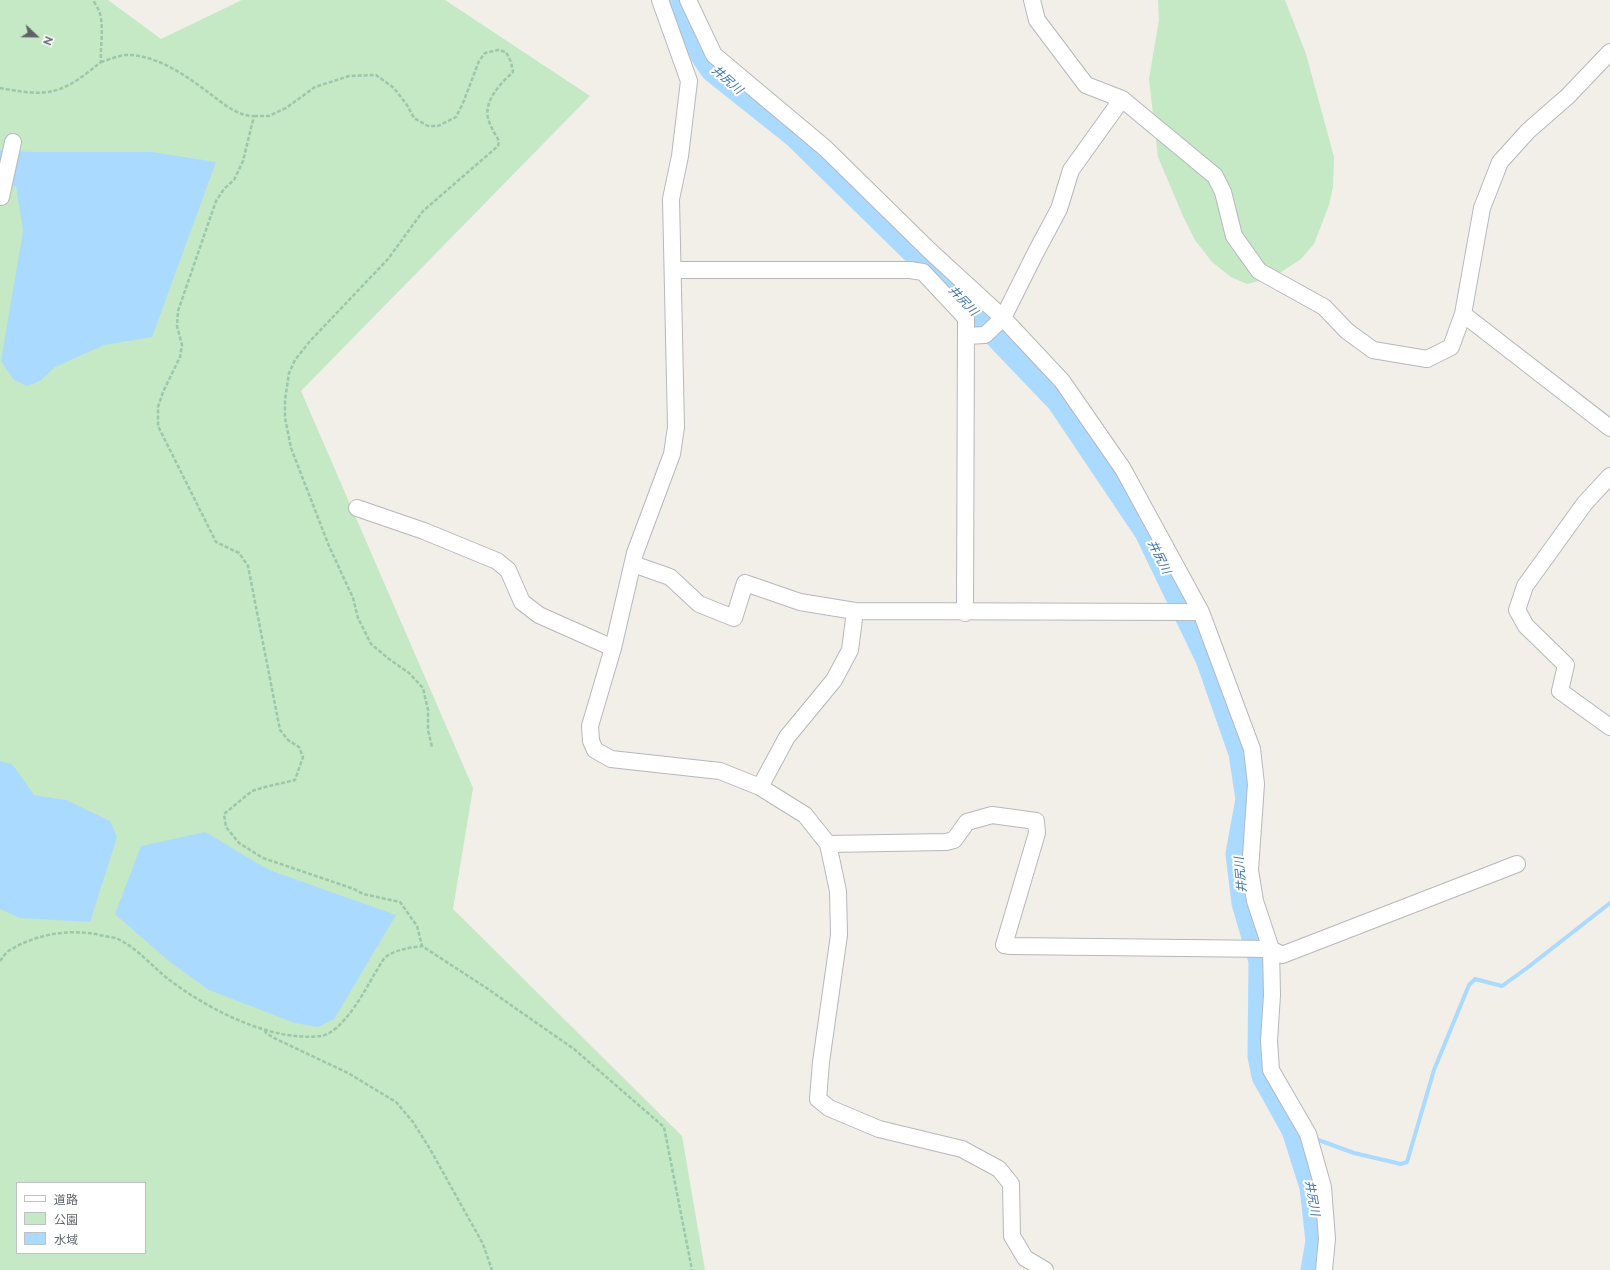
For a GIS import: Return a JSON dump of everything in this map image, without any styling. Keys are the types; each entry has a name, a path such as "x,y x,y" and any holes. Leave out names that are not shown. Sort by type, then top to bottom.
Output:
{"street":[{"path":"660,0 689,81 680,156 671,199 675,434 672,454 635,553 612,648 590,726 591,741 595,750 611,759 720,771 760,787 805,815 828,844 838,891 839,935 821,1062 818,1099 829,1108 879,1129 962,1149 999,1169 1011,1184 1012,1236 1025,1258 1045,1270"},
{"path":"688,0 714,55 825,148 930,251 1003,318 1062,381 1123,469 1201,612 1252,750 1256,784 1250,870 1255,902 1271,950 1272,996 1268,1041 1271,1070 1308,1134 1323,1187 1327,1239 1324,1270"},
{"path":"1032,0 1037,20 1086,85 1122,98 1215,176 1223,192 1234,236 1260,271 1324,307 1346,331 1373,350 1427,359 1451,347 1462,314 1482,208 1500,162 1528,131 1568,96 1610,52"},
{"path":"967,336 985,335 1003,318 1059,210 1071,170 1122,98"},
{"path":"1,197 13,142"},
{"path":"673,270 910,270 923,272 966,318 965,613"},
{"path":"1462,314 1610,428"},
{"path":"1610,476 1585,503 1525,586 1517,610 1526,626 1566,665 1560,691 1610,727"},
{"path":"357,508 424,531 497,561 508,570 522,602 539,615 612,648"},
{"path":"633,564 670,577 699,604 734,618 745,583 800,602 855,611 965,613 1201,612"},
{"path":"760,787 787,737 834,680 850,650 855,611"},
{"path":"828,844 946,842 954,840 967,822 992,815 1036,822 1036,833 1004,945 1271,950 1282,955 1516,864"}],"path":[{"path":"93,0 100,13 102,30 100,50 101,62"},
{"path":"0,88 25,92 52,92 70,83 101,62 124,55 151,58 170,67 224,104 245,116 269,116 286,108 315,88 349,76 376,75 394,88 407,105 414,118 428,126 438,126 456,117 479,62 485,53 498,50 506,52 511,62 513,72 494,93 488,108 488,118 499,141 498,146 423,211 388,259 310,341 295,360 289,373 285,400 285,418 291,448 329,546 353,598 358,618 371,644 388,659 409,673 423,688 428,710 428,730 432,747"},
{"path":"254,116 243,161 234,180 224,189 216,201 178,311 177,326 182,345 180,357 163,392 158,407 158,426 216,542 239,553 248,566 280,730 288,740 299,747 303,757 295,780 252,791 224,814 226,827 239,843 263,858 354,889 364,894 400,902 418,926 422,946"},
{"path":"0,961 9,950 36,939 55,933 87,932 117,939 135,949 149,963 184,991 233,1018 265,1030 296,1035 323,1036 343,1024 386,957 402,949 422,946 486,987 574,1050 664,1127 688,1241 692,1270"},
{"path":"265,1030 266,1033 274,1038 348,1073 396,1102 413,1122 430,1149 483,1244 492,1270"}],"green space":[{"path":"0,0 108,0 161,39 242,0 445,0 590,96 301,391 473,788 453,909 682,1136 705,1270 0,1270"},
{"path":"1158,0 1285,0 1306,54 1334,157 1333,187 1329,205 1314,244 1301,259 1272,278 1247,284 1231,277 1212,262 1195,240 1158,157 1149,79 1159,20"}],"water":[{"path":"0,150 30,152 152,152 216,162 152,337 104,345 55,367 40,381 27,386 14,380 1,361 23,231 16,186 0,188"},
{"path":"0,761 12,764 34,795 66,800 110,821 117,837 90,922 20,918 0,909"},
{"path":"205,832 269,870 396,915 334,1019 318,1027 295,1023 209,990 170,962 115,914 141,846"}],"waterway":[{"name":"井尻川","path":"675,0 687,32 713,70 796,136 951,288 1059,401 1147,532 1208,659 1241,753 1248,799 1238,854 1244,903 1261,961 1260,1056 1264,1076 1294,1130 1312,1187 1318,1241 1313,1270"},
{"path":"1313,1138 1354,1153 1401,1164 1407,1162 1434,1070 1469,985 1475,979 1502,986 1610,903"},
{"name":"井尻川","path":"1294,1130 1301,1133"}]}
